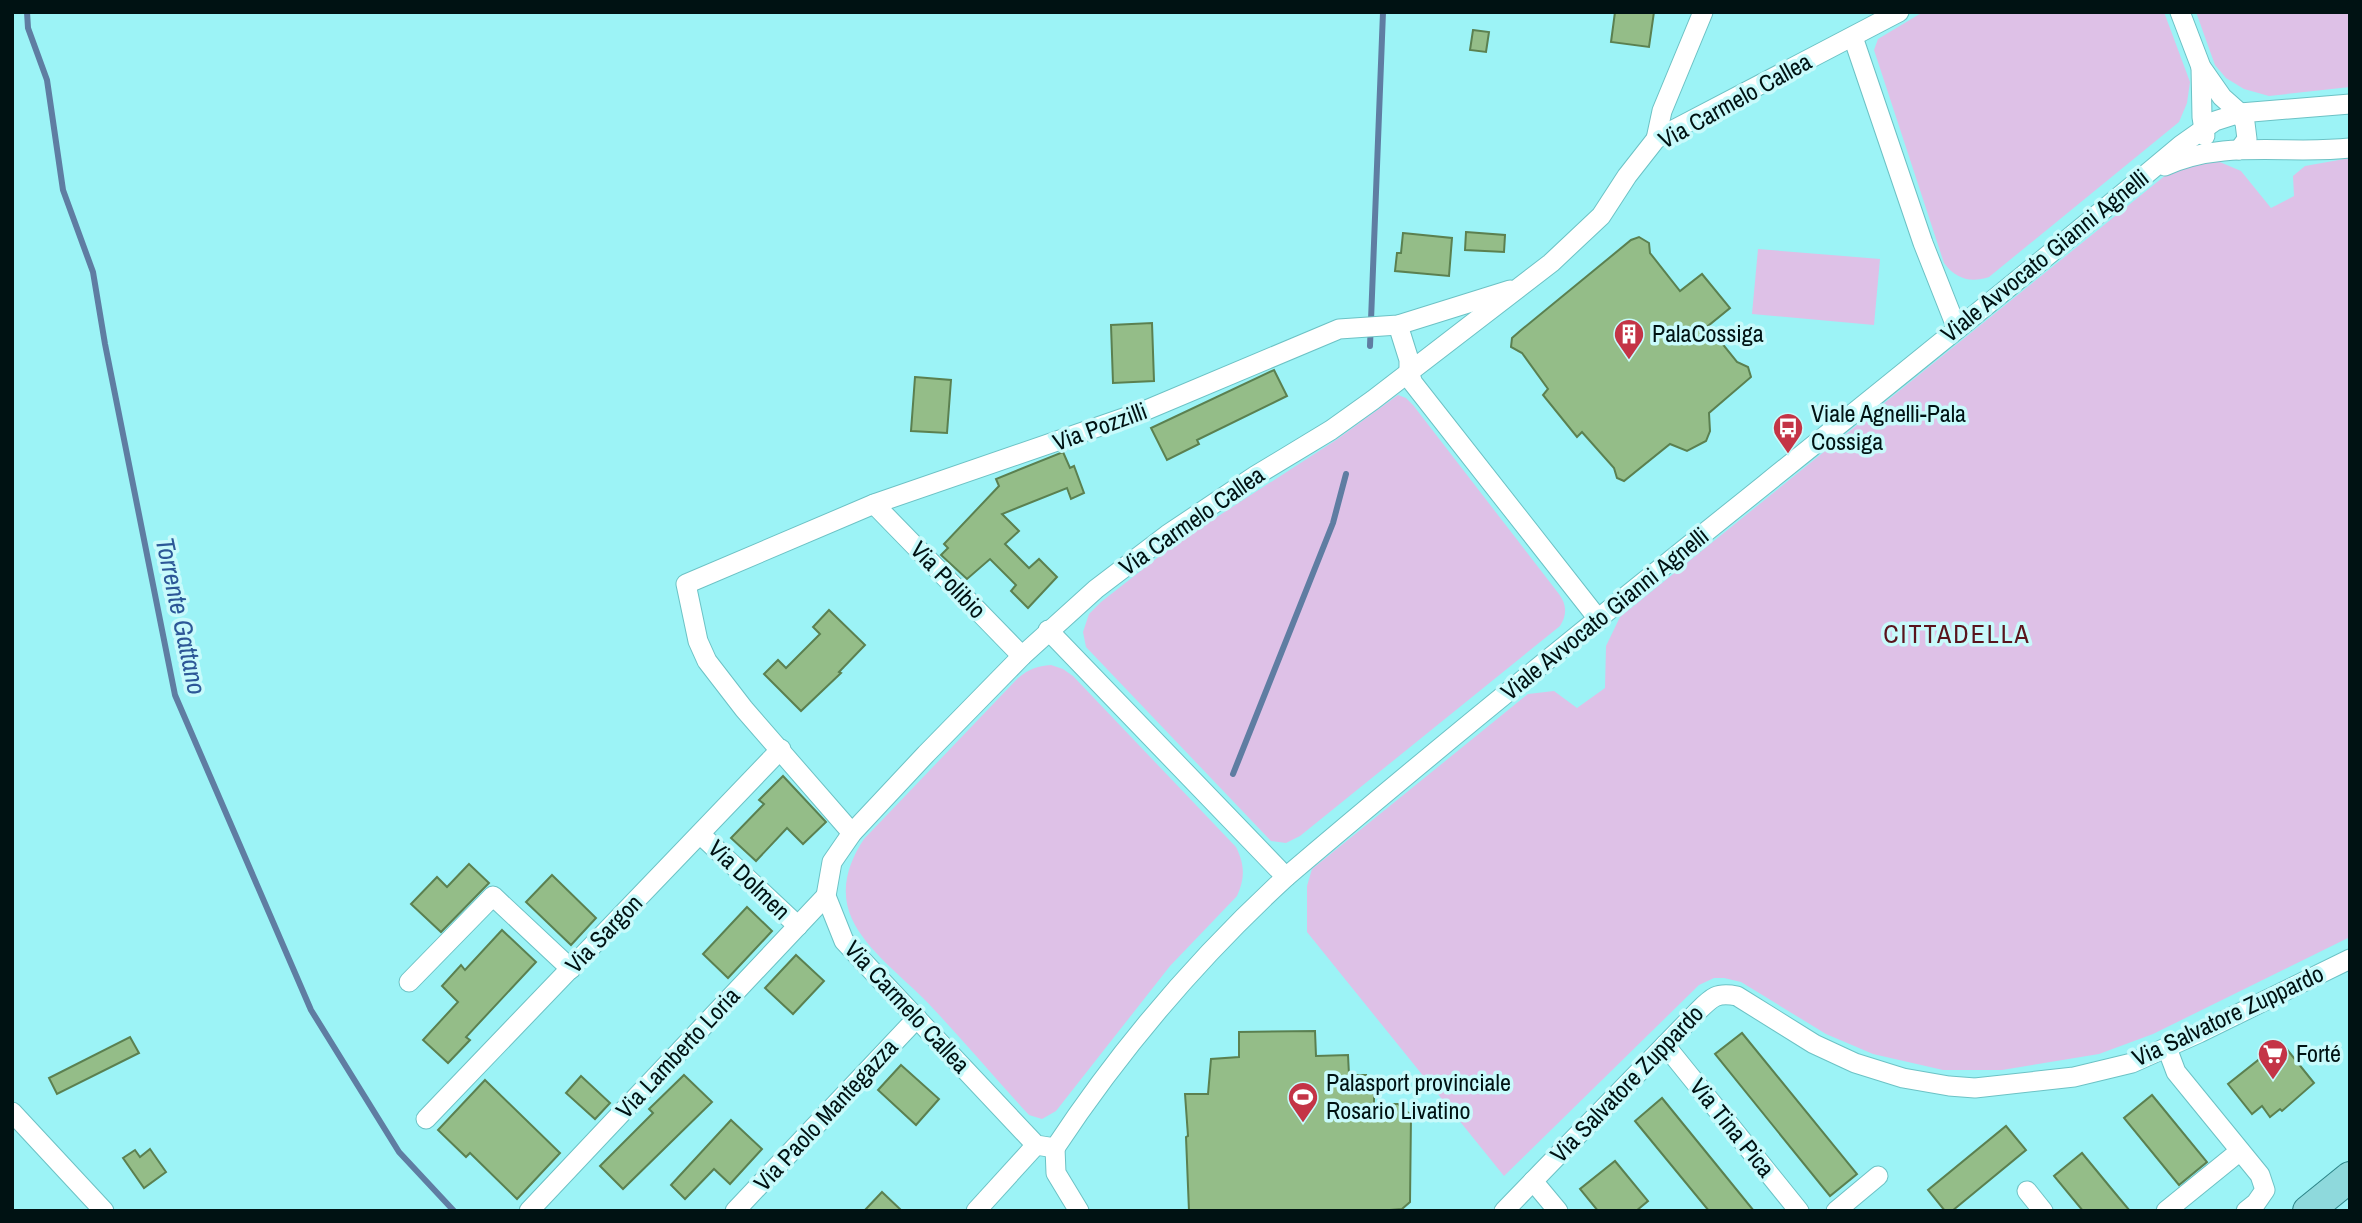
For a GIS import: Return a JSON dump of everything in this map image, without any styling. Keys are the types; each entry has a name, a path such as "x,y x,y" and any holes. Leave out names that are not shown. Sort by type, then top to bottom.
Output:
{"main road":[{"path":"2308,1211 2350,1177"}],"street":[{"path":"1656,139 1662,111 1703,12"},
{"name":"Via Carmelo Callea","path":"1046,1146 844,941 826,896 832,862 852,833 1048,631 1096,589 1167,534 1331,430 1551,263 1601,216 1656,139 1899,12"},
{"path":"2180,12 2201,67 2222,97 2240,113 2245,123 2247,139 2239,150"},
{"path":"1853,37 1923,243 1957,329"},
{"path":"2201,67 2203,127 2206,139 2214,150"},
{"name":"Viale Avvocato Gianni Agnelli","path":"976,1211 1078,1113 1151,1016 1234,924 1286,877 2203,127 2240,113 2350,104"},
{"path":"2147,174 2184,157 2214,150 2323,151 2350,148"},
{"name":"Via Pozzilli","path":"781,749 744,709 707,661 698,641 686,584 874,504 1144,411 1339,329 1398,325 1500,291 1518,289"},
{"path":"1398,325 1413,383 1599,620"},
{"name":"Via Polibio","path":"874,504 1023,656"},
{"path":"1048,631 1286,877"},
{"path":"781,749 852,833"},
{"name":"Via Sargon","path":"426,1119 781,749"},
{"name":"Via Dolmen","path":"700,834 798,926"},
{"path":"409,982 493,896 571,969"},
{"name":"Via Lamberto Loria","path":"529,1211 826,896"},
{"name":"Via Salvatore Zuppardo","path":"1504,1211 1711,999 1723,993 1737,996 1814,1044 1855,1062 1903,1077 1975,1088 2074,1077 2132,1063 2350,959"},
{"name":"Via Paolo Mantegazza","path":"735,1211 917,1018"},
{"name":"Via Tina Pica","path":"1665,1045 1800,1211"},
{"path":"2167,1048 2176,1072 2260,1175 2265,1190 2246,1211"},
{"path":"12,1112 104,1211"},
{"path":"1046,1146 1056,1172 1079,1211"},
{"path":"2166,1211 2240,1151"},
{"path":"1836,1211 1878,1177"},
{"path":"1534,1181 1558,1211"},
{"path":"2027,1191 2043,1211"}],"shaded area":[{"path":"1923,12 2164,12 2190,82 2187,103 2179,122 1989,277 1976,280 1964,278 1953,273 1944,263 1874,50 1878,39"},
{"path":"2196,12 2350,12 2350,87 2269,96 2244,89 2226,78 2215,65"},
{"path":"2350,158 2350,937 2153,1034 2099,1054 2002,1070 1943,1070 1873,1054 1826,1034 1741,982 1714,978 1699,985 1504,1176 1307,932 1307,886 1312,869 1528,694 1554,691 1577,708 1605,688 1606,646 1620,617 2172,170 2215,160 2241,171 2271,208 2294,196 2293,176 2305,166"},
{"path":"1758,249 1880,259 1874,325 1752,314"},
{"path":"1398,395 1413,405 1562,598 1565,606 1564,618 1560,626 1300,836 1286,843 1271,841 1086,647 1083,632 1089,614 1101,602 1175,544 1336,440"},
{"path":"1051,665 1073,676 1236,847 1243,872 1237,896 1170,966 1056,1111 1042,1119 1029,1115 928,1003 866,942 848,909 846,888 850,867 864,839 1018,678 1033,668"}],"building":[{"path":"1615,12 1654,12 1649,47 1611,42"},
{"path":"1473,30 1489,32 1486,52 1470,50"},
{"path":"1466,232 1505,235 1504,252 1465,250"},
{"path":"1403,233 1452,238 1449,276 1395,271 1397,253 1401,253"},
{"name":"PalaCossiga","path":"1639,237 1649,243 1650,253 1680,291 1702,274 1730,308 1708,326 1737,362 1748,367 1751,377 1709,413 1710,431 1706,441 1687,451 1670,444 1624,481 1617,478 1614,468 1582,432 1577,437 1543,395 1548,389 1522,353 1511,347 1512,338 1520,331 1631,240"},
{"path":"1152,323 1154,381 1113,383 1111,325"},
{"path":"1274,370 1287,396 1197,440 1199,444 1167,460 1151,428"},
{"path":"915,377 951,380 947,433 911,431"},
{"path":"1063,452 1070,468 1074,466 1084,493 1071,499 1067,488 1002,514 1019,531 1005,544 1029,568 1039,559 1057,577 1028,608 1011,591 1016,585 990,559 967,579 941,555 948,548 944,544 999,486 996,479"},
{"path":"829,610 865,645 839,672 841,673 801,711 764,674 778,660 786,668 820,634 813,627"},
{"path":"783,776 826,822 803,844 787,828 756,861 731,838 764,804 759,800"},
{"path":"469,864 489,883 441,932 411,904 437,877 447,887"},
{"path":"552,875 596,918 571,945 526,902"},
{"path":"747,907 772,931 728,978 703,954"},
{"path":"502,930 536,962 466,1037 470,1040 448,1063 423,1040 458,1002 442,986 461,965 465,970"},
{"path":"796,955 824,981 793,1014 765,988"},
{"name":"Palasport provinciale Rosario Livatino","path":"1315,1031 1316,1056 1348,1055 1349,1075 1366,1075 1365,1091 1374,1091 1374,1104 1398,1104 1411,1115 1410,1202 1402,1209 1377,1211 1189,1211 1185,1094 1208,1094 1211,1059 1239,1057 1239,1032"},
{"path":"1742,1033 1857,1174 1830,1196 1715,1054"},
{"path":"130,1037 139,1053 57,1094 49,1078"},
{"path":"2281,1042 2314,1083 2282,1111 2280,1109 2270,1117 2262,1106 2252,1114 2228,1084"},
{"path":"901,1065 939,1099 916,1125 878,1090"},
{"path":"684,1075 712,1102 623,1189 600,1166 653,1113 649,1109"},
{"path":"581,1076 610,1103 595,1119 566,1093"},
{"path":"485,1080 560,1153 517,1199 470,1153 466,1157 438,1130"},
{"path":"2152,1095 2207,1162 2179,1185 2124,1118"},
{"path":"1662,1098 1754,1211 1709,1211 1635,1121"},
{"path":"731,1120 762,1149 730,1184 714,1169 685,1199 671,1185"},
{"path":"2006,1126 2026,1150 1952,1211 1945,1211 1928,1190"},
{"path":"150,1149 166,1172 144,1188 123,1158 135,1150 140,1157"},
{"path":"2082,1153 2130,1211 2083,1211 2054,1176"},
{"path":"1615,1161 1648,1201 1636,1211 1598,1211 1580,1189"},
{"path":"882,1192 902,1211 864,1211"}],"waterway":[{"name":"Torrente Gattano","path":"27,12 28,28 47,80 63,190 93,272 175,695 311,1010 399,1152 454,1211"},
{"path":"1370,346 1383,12"},
{"path":"1233,774 1333,523 1346,474"}],"place":[{"name":"PalaCossiga","path":"1629,361"},
{"name":"Viale Agnelli-Pala Cossiga","path":"1788,455"},
{"name":"Forté","path":"2273,1081"},
{"name":"Palasport provinciale Rosario Livatino","path":"1303,1124"}],"district":[{"name":"CITTADELLA","path":"1957,634"}]}
